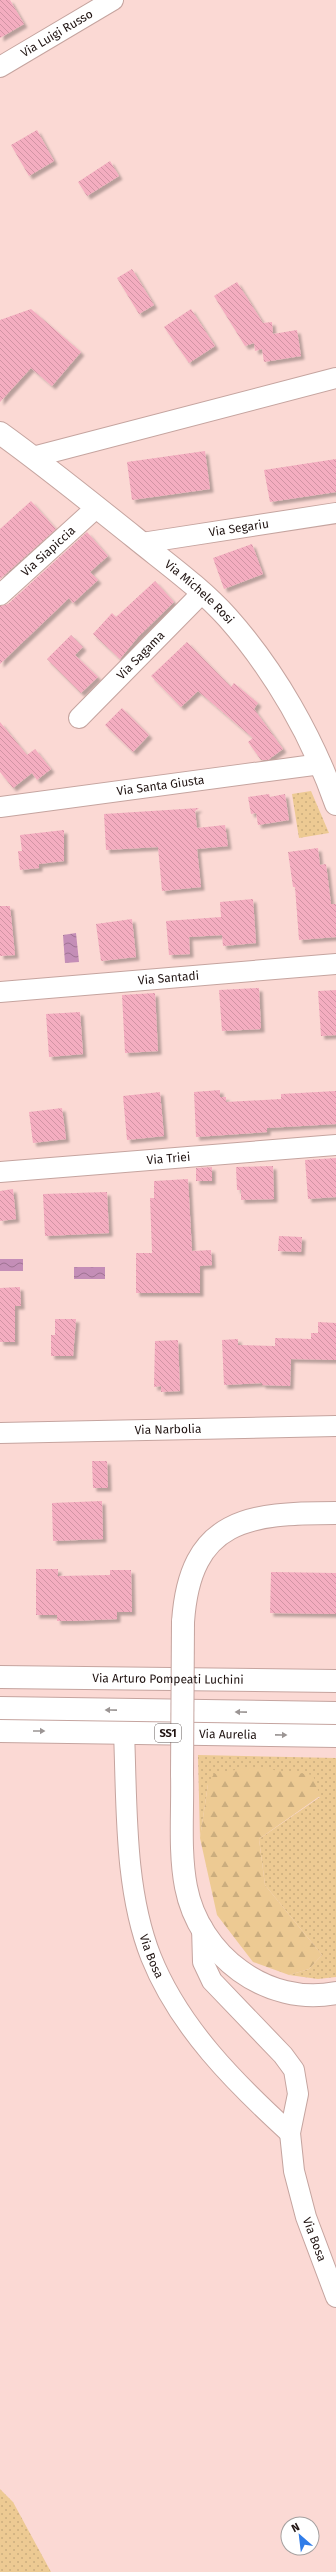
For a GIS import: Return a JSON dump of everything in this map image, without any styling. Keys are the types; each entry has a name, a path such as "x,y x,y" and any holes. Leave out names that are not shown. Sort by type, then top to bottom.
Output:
{"main road":[{"name":"Via Michele Rosi","path":"0,433 34,457 142,543 202,593 228,618 262,664 298,721 334,792"},
{"path":"336,1513 270,1514 254,1518 230,1528 209,1546 194,1567 185,1594 183,1622 182,1774 185,1880 190,1901 202,1927 224,1956 238,1971 256,1982 286,1994 315,1995 336,1993"},
{"name":"Via Arturo Pompeati Luchini","path":"0,1677 336,1681"},
{"name":"Via Aurelia","path":"0,1708 336,1713"},
{"name":"Via Aurelia","path":"0,1731 336,1736"},
{"path":"314,1736 336,1740"},
{"path":"314,1736 336,1745"}],"street":[{"name":"Via Luigi Russo","path":"0,67 113,0"},
{"path":"34,457 336,378"},
{"name":"Via Siapiccia","path":"0,595 97,507"},
{"name":"Via Segariu","path":"142,543 336,513"},
{"name":"Via Sagama","path":"79,718 202,593"},
{"name":"Via Santa Giusta","path":"0,807 321,764"},
{"name":"Via Santadi","path":"0,992 336,964"},
{"name":"Via Triei","path":"0,1172 336,1145"},
{"name":"Via Narbolia","path":"0,1433 336,1426"},
{"name":"Via Bosa","path":"124,1732 128,1830 132,1873 143,1932 151,1956 178,2008 207,2049 251,2098 290,2133"},
{"name":"Via Bosa","path":"202,1927 203,1962 212,1981 267,2037 294,2070 298,2094 290,2133 294,2171 306,2217 336,2297"}],"green space":[{"path":"311,791 329,833 299,838 292,794"},
{"path":"198,1755 336,1758 336,1977 318,1979 289,1975 309,1969 322,1955 265,1885 259,1839 320,1797 208,1784 200,1838"},
{"path":"251,1767 313,1775 320,1796 259,1839 265,1885 322,1955 309,1969 289,1975 253,1962 217,1915 200,1838 208,1784 214,1774"},
{"path":"0,2489 13,2502 51,2572 0,2572"}],"water":[{"path":"76,933 79,962 65,963 63,935"},
{"path":"0,1259 23,1259 23,1271 0,1271"},
{"path":"74,1267 105,1267 105,1279 74,1279"}],"building":[{"path":"0,0 10,0 24,24 0,38"},
{"path":"37,130 54,161 29,176 11,145"},
{"path":"110,161 119,176 87,196 78,182"},
{"path":"132,269 154,305 139,314 117,278"},
{"path":"237,282 263,323 272,322 273,334 297,330 301,356 264,362 262,349 255,351 254,343 245,346 214,296"},
{"path":"31,309 81,352 52,386 31,368 0,402 0,320"},
{"path":"191,309 215,346 189,363 164,327"},
{"path":"205,451 210,489 132,500 127,462"},
{"path":"336,459 336,492 270,502 264,470"},
{"path":"31,501 56,529 0,579 0,529"},
{"path":"87,532 108,556 90,572 98,580 73,603 69,598 0,664 0,606 8,604"},
{"path":"252,544 263,574 224,589 213,558"},
{"path":"155,581 174,602 138,637 120,659 93,634 112,613 116,617"},
{"path":"71,635 83,647 75,655 98,677 81,693 47,659"},
{"path":"187,642 231,687 234,683 258,703 254,709 283,749 268,760 261,760 248,742 253,738 198,691 181,707 151,676"},
{"path":"122,708 149,735 133,752 105,725"},
{"path":"0,722 27,755 35,749 51,769 37,780 32,773 13,788 0,772"},
{"path":"269,794 270,797 285,794 289,820 258,825 256,813 251,814 248,797"},
{"path":"199,808 195,811 197,828 225,825 228,846 197,849 201,887 162,891 158,847 106,850 104,814"},
{"path":"64,830 64,861 39,864 39,868 20,870 18,851 22,851 20,835"},
{"path":"318,848 320,865 326,864 331,904 336,904 336,937 299,940 295,887 293,887 288,852"},
{"path":"253,899 256,943 223,946 222,935 189,937 190,954 169,955 166,921 221,917 220,902"},
{"path":"0,906 10,906 15,955 0,956"},
{"path":"132,919 136,957 101,961 96,924"},
{"path":"259,988 261,1029 222,1031 219,990"},
{"path":"336,990 336,1035 321,1036 318,991"},
{"path":"155,993 158,1051 125,1053 122,995"},
{"path":"80,1012 83,1054 49,1057 46,1014"},
{"path":"220,1090 220,1097 226,1097 226,1102 281,1099 281,1094 336,1091 336,1124 267,1128 267,1132 196,1137 194,1092"},
{"path":"160,1092 164,1136 127,1140 123,1096"},
{"path":"62,1108 66,1139 33,1143 29,1112"},
{"path":"336,1158 336,1197 308,1199 305,1160"},
{"path":"273,1166 274,1199 241,1200 241,1190 237,1190 236,1167"},
{"path":"212,1167 212,1181 196,1181 196,1168"},
{"path":"188,1179 192,1251 211,1250 212,1265 200,1266 200,1293 136,1293 136,1253 152,1253 150,1198 154,1198 154,1181"},
{"path":"13,1189 16,1219 0,1221 0,1191"},
{"path":"107,1192 109,1233 45,1236 43,1194"},
{"path":"279,1236 302,1237 301,1252 278,1251"},
{"path":"20,1287 21,1306 15,1306 15,1342 0,1342 0,1288"},
{"path":"55,1319 76,1319 73,1356 51,1356 51,1335 55,1335"},
{"path":"318,1322 336,1323 336,1360 291,1359 290,1386 262,1385 262,1383 224,1385 222,1340 238,1339 238,1345 275,1346 275,1338 311,1339 311,1333 318,1333"},
{"path":"178,1340 180,1391 161,1392 161,1386 154,1387 155,1341"},
{"path":"92,1461 107,1461 108,1488 93,1488"},
{"path":"102,1501 103,1539 53,1541 52,1503"},
{"path":"36,1569 58,1569 58,1576 110,1575 110,1570 131,1570 132,1612 117,1612 117,1619 73,1621 57,1621 57,1615 36,1615"},
{"path":"271,1572 336,1573 336,1614 270,1613"}]}
